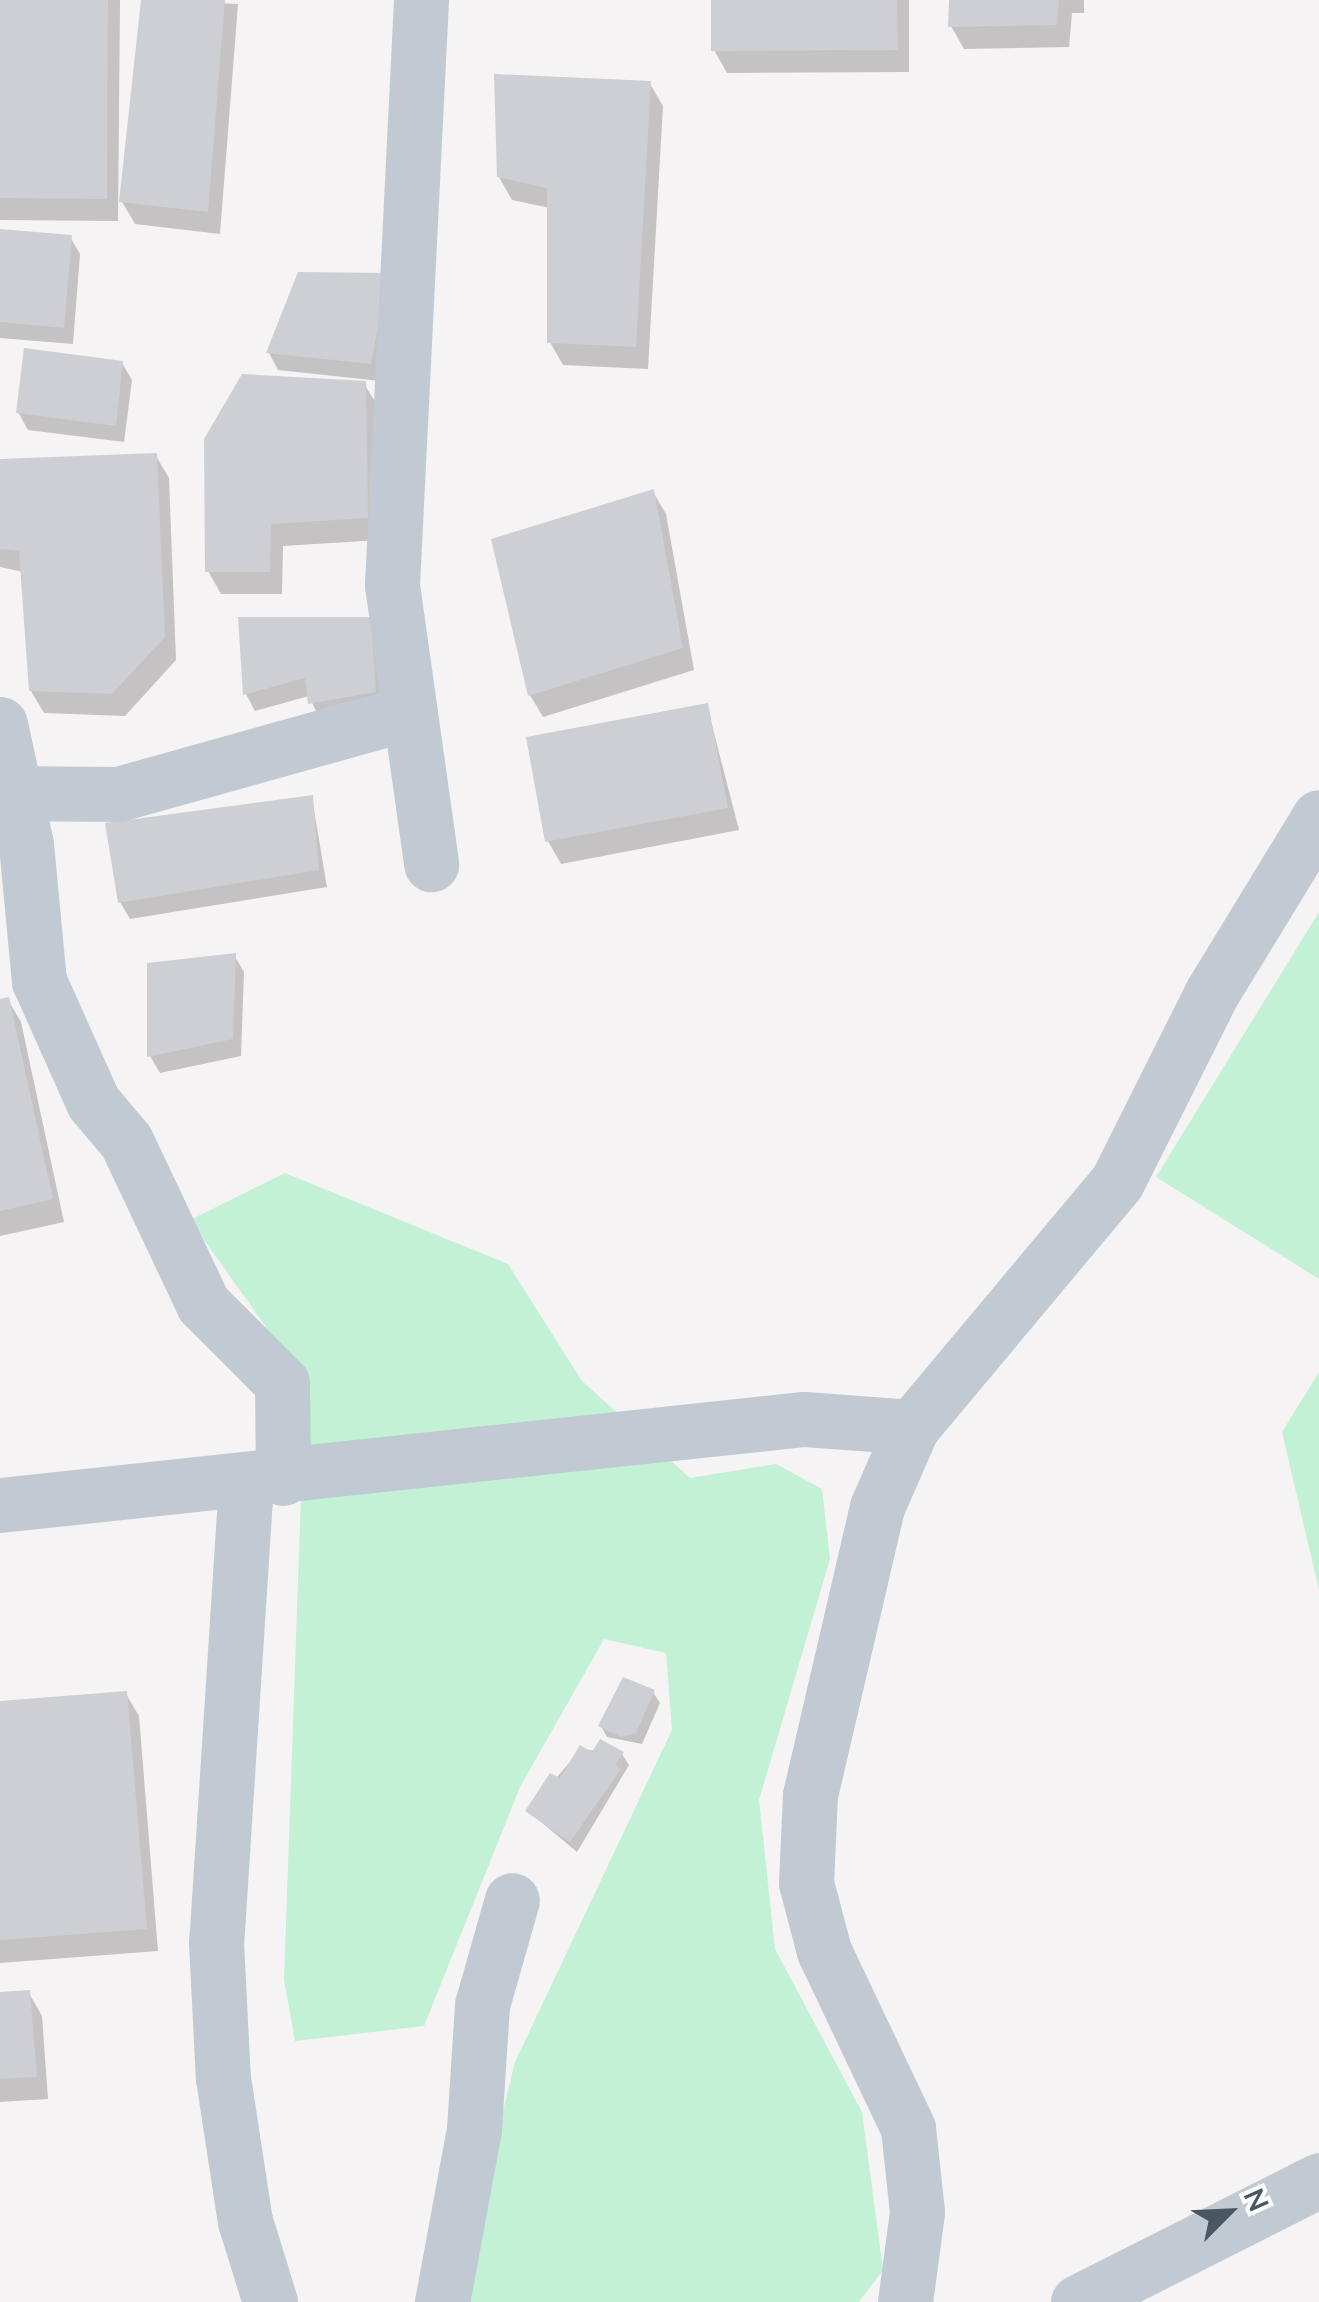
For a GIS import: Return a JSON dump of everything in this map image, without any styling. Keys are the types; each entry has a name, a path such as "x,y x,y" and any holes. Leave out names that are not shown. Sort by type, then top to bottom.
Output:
{"street":[{"path":"421,0 392,585 430,864"},
{"path":"6,792 118,794 409,712"},
{"path":"0,724 6,792 39,981 92,1102 126,1141 203,1304 282,1384 265,1480 216,1942 222,2078 245,2222 270,2302"},
{"path":"905,2302 917,2212 908,2128 824,1951 806,1883 810,1795 877,1508 912,1427 1117,1182 1211,994 1319,817"},
{"path":"0,1505 265,1480 804,1419 912,1427"},
{"path":"442,2302 474,2129 482,2005 512,1900"},
{"path":"1078,2302 1319,2180"}],"green space":[{"path":"1319,912 1319,1279 1156,1177"},
{"path":"285,1173 508,1264 582,1381 690,1478 776,1464 822,1489 830,1559 759,1800 775,1949 862,2112 883,2270 859,2302 456,2302 515,2062 672,1730 666,1653 604,1639 520,1787 424,2026 295,2041 284,1980 305,1382 190,1220"},
{"path":"1319,1372 1319,1590 1282,1432"}],"building":[{"path":"0,0 108,0 107,199 0,198"},
{"path":"141,0 225,0 208,212 119,202"},
{"path":"711,0 897,0 898,50 711,51"},
{"path":"949,0 1059,0 1057,25 948,27"},
{"path":"494,74 651,81 636,347 547,343 547,188 497,177"},
{"path":"0,229 72,235 64,328 0,322"},
{"path":"298,272 388,273 371,364 266,353"},
{"path":"24,348 123,361 116,426 16,413"},
{"path":"242,374 366,381 368,518 271,524 270,572 205,572 204,439"},
{"path":"157,453 165,637 112,694 29,691 19,551 0,549 0,459"},
{"path":"654,489 683,648 528,696 491,539"},
{"path":"238,617 371,617 376,692 308,704 305,678 243,695"},
{"path":"708,703 728,808 545,842 526,737"},
{"path":"313,795 319,870 118,903 105,823"},
{"path":"236,953 233,1039 147,1057 147,963"},
{"path":"9,997 53,1199 0,1211 0,999"},
{"path":"623,1677 655,1690 636,1733 621,1737 598,1726"},
{"path":"127,1691 147,1929 0,1940 0,1701"},
{"path":"600,1739 624,1752 615,1765 621,1769 570,1842 525,1811 550,1773 560,1778 580,1745 592,1752"},
{"path":"30,1990 37,2077 0,2079 0,1992"}]}
